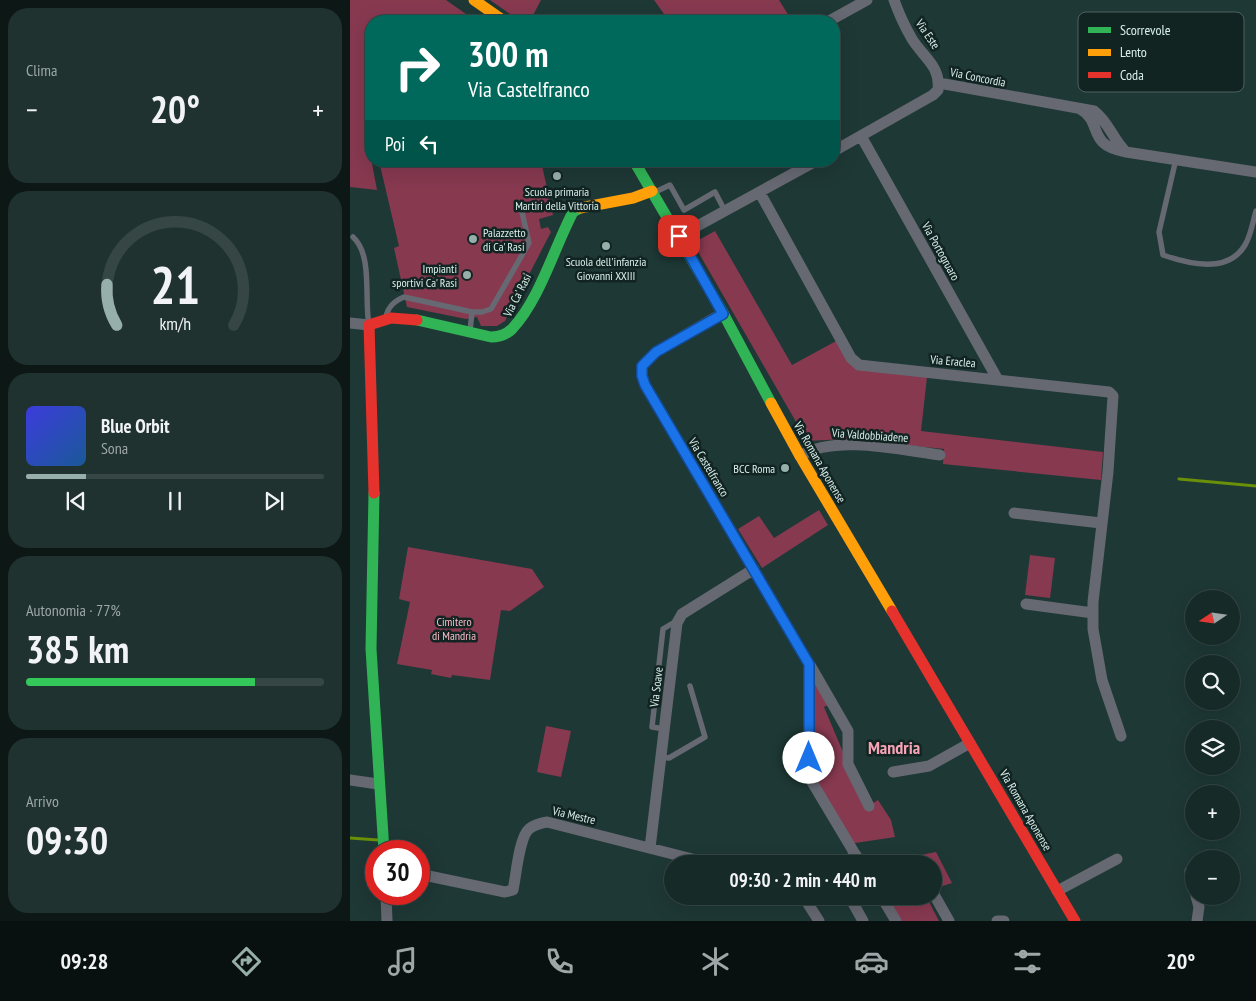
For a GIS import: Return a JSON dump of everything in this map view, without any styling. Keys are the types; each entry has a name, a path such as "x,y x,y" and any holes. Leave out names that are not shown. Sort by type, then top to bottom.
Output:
{"street":[{"path":"474,0 495,15"},
{"path":"840,15 868,0"},
{"name":"Via Este","path":"894,0 898,13 913,41 936,68 939,83"},
{"name":"Via Concordia","path":"840,148 933,95 938,90 939,83 1078,109 1089,118 1105,146 1111,150 1256,172"},
{"name":"Via Portogruaro","path":"861,136 998,380"},
{"name":"Via Romana Aponense","path":"638,167 723,314 800,456 1075,921"},
{"path":"679,236 806,167"},
{"name":"Via Ca' Rasi","path":"386,317 494,337 504,336 516,326 526,311 567,221 576,210 585,206 640,198 653,192"},
{"name":"Via Eraclea","path":"760,193 852,358 859,365 1109,392 1113,396 1114,413 1101,523 1093,628 1102,680 1121,736"},
{"name":"Via Castelfranco","path":"723,314 656,352 642,366 642,376 645,385 848,731 848,764 869,806"},
{"path":"350,323 369,324 386,317"},
{"path":"369,324 374,470 371,649 383,840"},
{"name":"Via Valdobbiadene","path":"800,456 821,446 845,445 940,455"},
{"path":"1014,513 1101,523"},
{"name":"Via Soave","path":"650,848 679,618 682,614 754,569"},
{"path":"1026,604 1093,612"},
{"path":"809,664 809,777 856,855"},
{"path":"893,772 929,766 970,743"},
{"path":"350,780 378,784"},
{"name":"Via Mestre","path":"430,876 505,892 513,890 527,830 536,824 547,822 677,855"},
{"path":"1057,891 1117,859"},
{"path":"386,905 387,921"},
{"path":"809,905 819,921"},
{"path":"853,905 859,919"},
{"path":"886,905 896,921"},
{"path":"940,905 949,921"},
{"path":"1198,905 1198,921"},
{"path":"996,921 1004,921"}],"lane":[{"path":"1176,159 1159,232 1163,255 1186,263 1217,264 1231,260 1246,245 1256,210"},
{"path":"653,192 670,185 684,210 715,192 726,211"},
{"path":"386,317 387,311 395,301 404,297 472,312 482,312 491,309 529,243 522,212"},
{"path":"353,237 361,244 365,259 366,309 369,324"},
{"path":"470,333 472,312"},
{"path":"660,757 670,758 705,737 690,686"}],"green space":[{"path":"350,0 446,0 467,15 365,15 365,167 373,167 377,190 350,187"},
{"path":"490,0 541,0 533,15 511,15"},
{"path":"654,0 779,0 788,15 665,15"},
{"name":"Palazzetto di Ca' Rasi","path":"380,167 542,167 553,215 539,219 541,229 548,227 551,232 505,321 497,326 481,326 477,317 466,319 407,307 394,248 399,246"},
{"path":"715,231 792,365 838,340 850,362 927,377 921,431 1103,452 1101,480 943,464 944,449 845,439 807,441 693,243"},
{"path":"819,510 828,525 762,568 738,529 759,516 774,538"},
{"name":"Cimitero di Mandria","path":"408,547 532,569 544,587 510,611 501,610 490,680 452,675 451,678 431,674 432,670 397,664 410,602 399,599"},
{"path":"1030,555 1055,558 1050,598 1025,595"},
{"path":"809,664 832,703 824,707 848,764 870,805 878,800 891,820 895,837 849,844 809,777"},
{"path":"546,726 571,731 561,777 537,772"},
{"path":"936,852 938,855 921,855"},
{"path":"942,864 952,883 942,886"},
{"path":"886,905 931,905 939,921 896,921"}],"waterway":[{"path":"1179,479 1256,486"},
{"path":"350,838 378,840"}],"traffic: fast":[{"path":"638,167 723,313 771,403"},
{"path":"417,320 491,337 507,333 522,317 531,303 573,212 580,208"},
{"path":"374,493 371,649 383,840"}],"traffic: slow":[{"path":"474,0 495,15"},
{"path":"580,208 633,198 652,191"},
{"path":"771,403 800,456 892,611"}],"traffic: jam":[{"path":"374,493 369,325 391,318 417,320"},
{"path":"892,611 1075,921"}],"place":[{"name":"Scuola primaria Martiri della Vittoria","path":"557,176"},
{"name":"Palazzetto di Ca' Rasi","path":"473,239"},
{"name":"Scuola dell'infanzia Giovanni XXIII","path":"606,246"},
{"name":"Impianti sportivi Ca' Rasi","path":"467,275"},
{"name":"BCC Roma","path":"785,468"}],"district":[{"name":"Mandria","path":"894,747"}],"route":[{"path":"679,236 723,314 648,358 642,366 642,376 645,385 809,664 809,758"}]}
